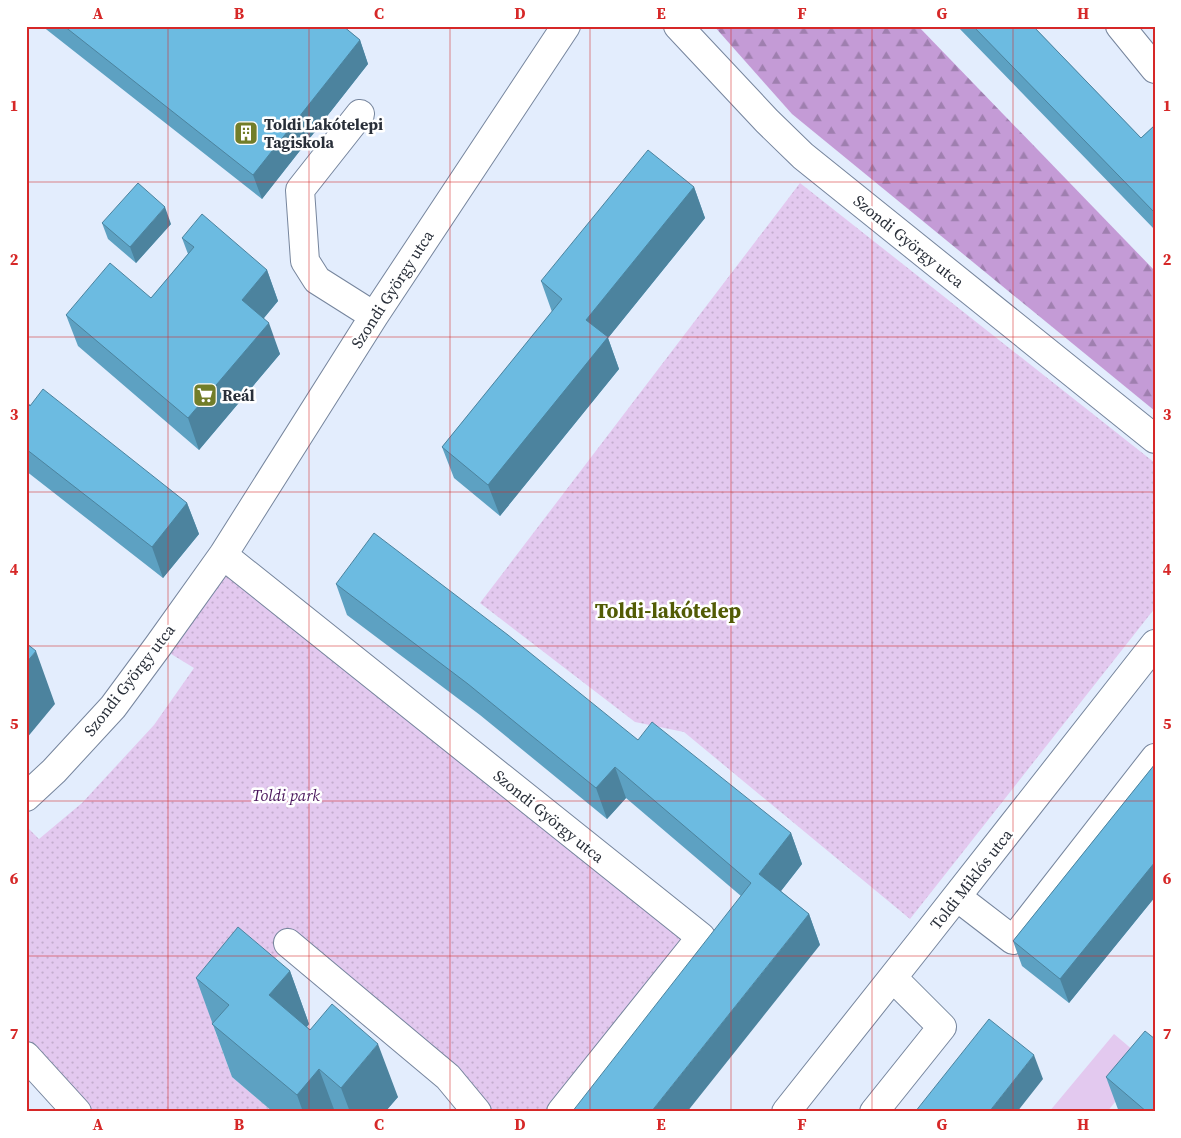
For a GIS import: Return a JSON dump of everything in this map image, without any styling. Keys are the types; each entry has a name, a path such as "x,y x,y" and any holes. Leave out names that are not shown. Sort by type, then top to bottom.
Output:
{"street":[{"name":"Szondi György utca","path":"26,797 113,707 223,555 374,316 566,26"},
{"name":"Szondi György utca","path":"678,26 767,121 803,156 1155,439"},
{"path":"1120,26 1155,69"},
{"path":"360,114 300,190 300,205 305,261 317,280 374,316"},
{"name":"Szondi György utca","path":"223,555 701,938 561,1112"},
{"name":"Toldi Miklós utca","path":"786,1112 1155,644"},
{"path":"957,897 1014,940 1155,758"},
{"path":"288,943 448,1077 477,1112"},
{"path":"874,1112 942,1027 893,978"},
{"path":"26,1056 77,1112"}],"green space":[{"path":"714,26 918,26 1155,271 1155,411 792,114"},
{"path":"800,183 1155,463 1155,608 910,919 684,732 635,722 480,603"},
{"name":"Toldi park","path":"223,555 701,937 561,1112 477,1112 288,943 215,1031 232,1077 273,1112 77,1112 26,1055 26,826 39,839 82,803 154,725 194,668 158,646"},
{"path":"1114,1034 1147,1062 1107,1112 1049,1112"}],"building":[{"name":"Toldi Lakótelepi Tagiskola","path":"64,26 343,26 360,40 253,175"},
{"path":"973,26 1033,26 1141,138 1155,125 1155,213"},
{"path":"648,150 694,187 586,320 608,337 488,485 442,447 562,299 541,281"},
{"path":"138,183 165,207 130,247 102,223"},
{"path":"202,214 267,270 242,300 269,323 188,418 66,315 110,263 151,298 194,247 182,238"},
{"path":"43,389 187,503 152,547 26,449 26,402 30,406"},
{"path":"374,533 508,635 638,740 652,722 791,833 759,874 809,914 651,1112 572,1112 751,883 615,767 596,788 468,684 336,584"},
{"path":"26,643 36,651 26,663"},
{"path":"1155,764 1155,862 1060,979 1013,941"},
{"path":"238,927 290,971 269,995 310,1030 332,1004 378,1044 341,1088 319,1069 297,1095 212,1024 229,1005 196,978"},
{"path":"989,1019 1034,1055 989,1112 915,1112"},
{"path":"1145,1031 1155,1039 1155,1112 1147,1112 1106,1077"}],"place":[{"name":"Toldi Lakótelepi Tagiskola","path":"246,133"},
{"name":"Reál","path":"205,395"}],"district":[{"name":"Toldi-lakótelep","path":"668,611"}]}
